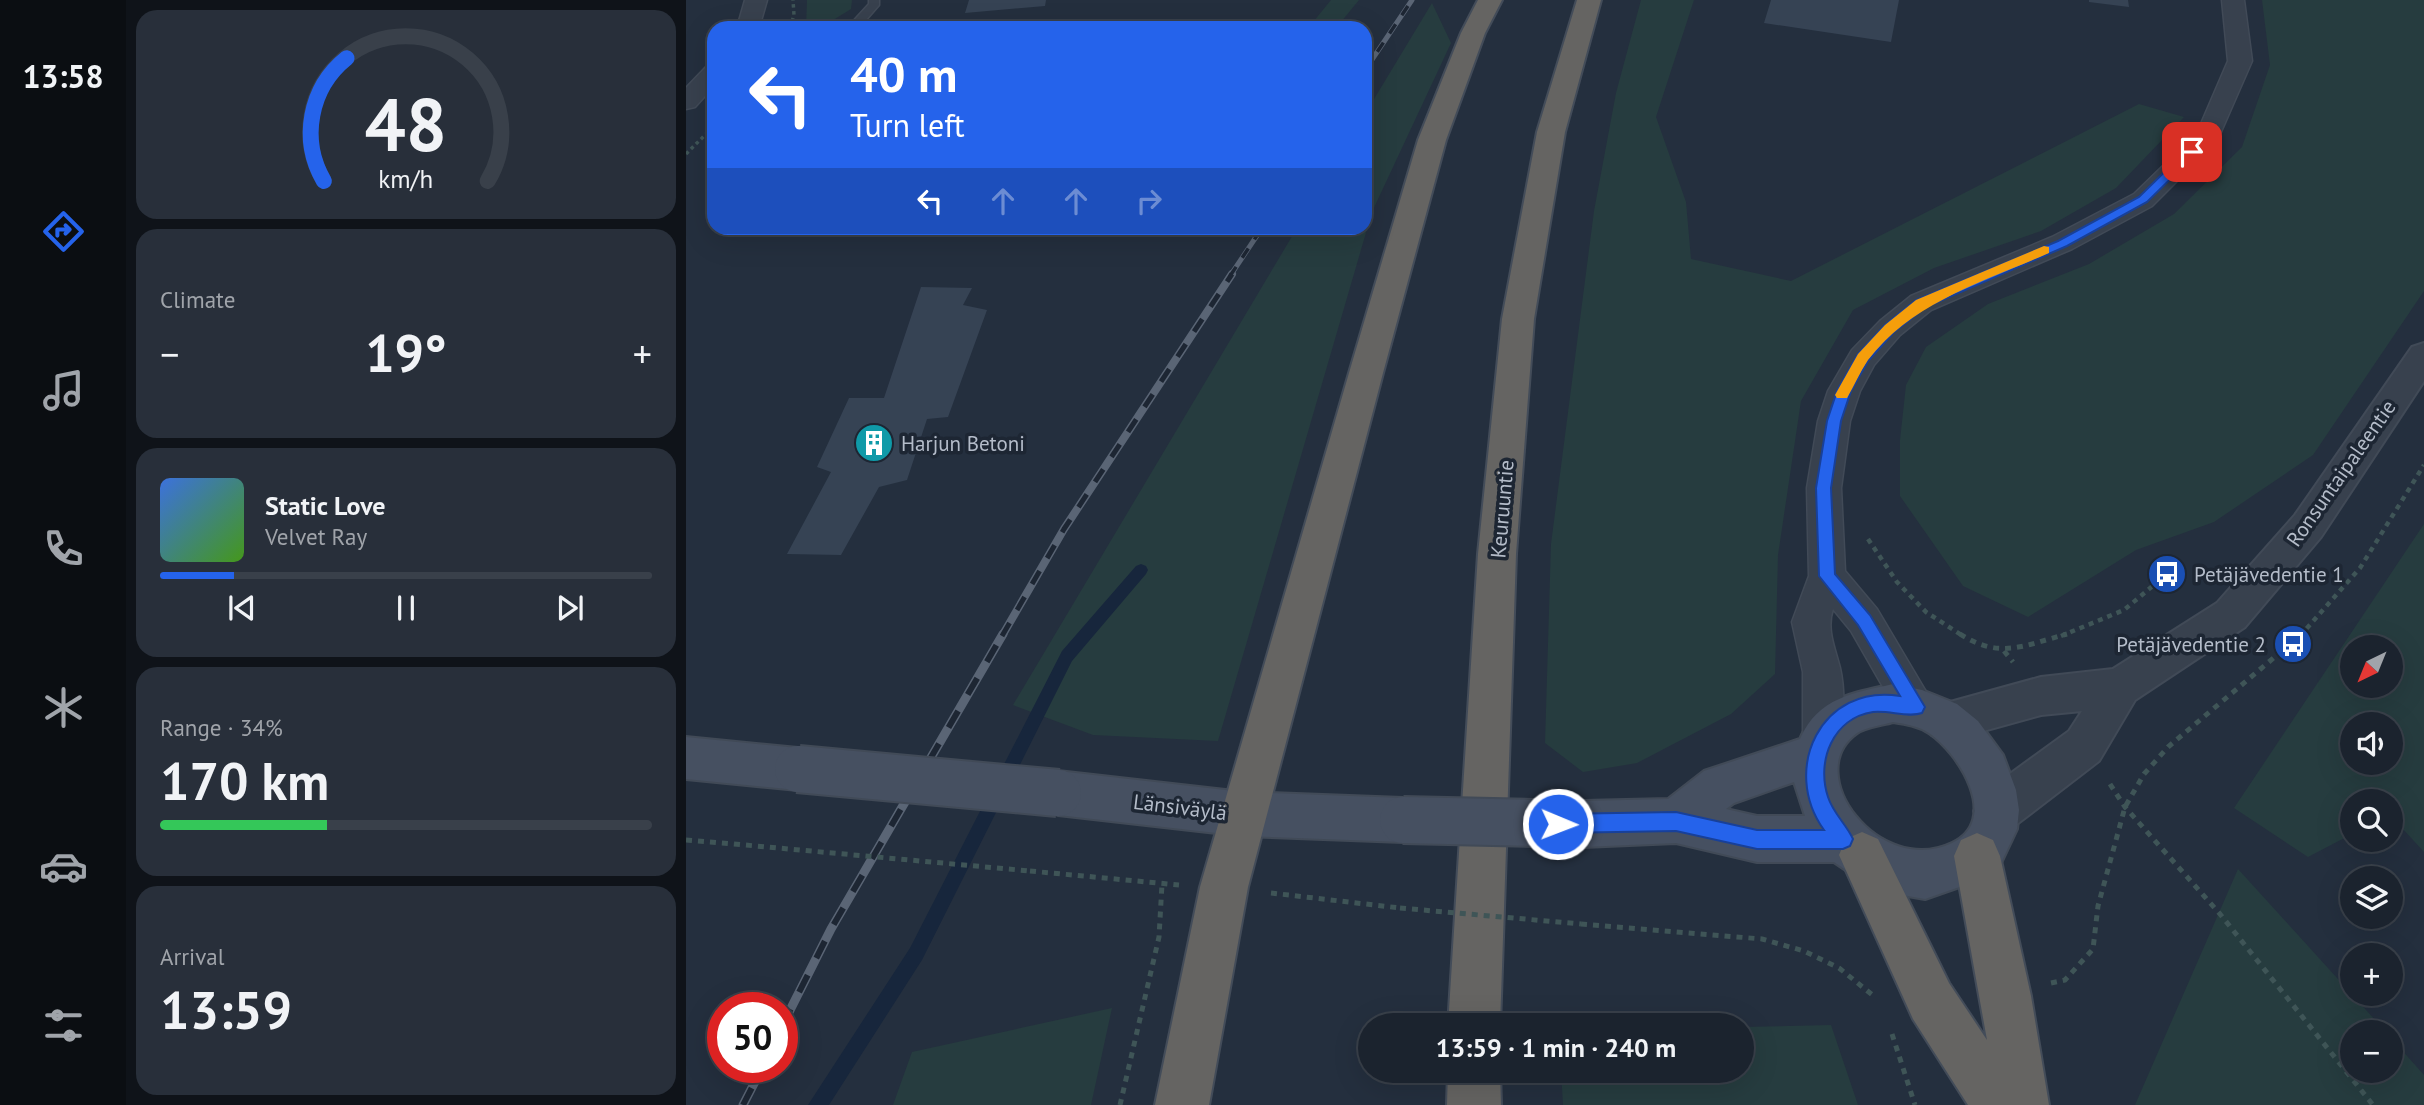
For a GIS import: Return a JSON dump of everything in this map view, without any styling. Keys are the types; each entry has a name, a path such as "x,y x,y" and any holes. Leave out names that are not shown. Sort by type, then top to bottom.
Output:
{"highway":[{"path":"1182,1105 1224,887 1243,814 1432,141 1473,33 1490,0"},
{"name":"Keuruuntie","path":"1475,1013 1497,554 1518,319 1551,132 1589,0"},
{"path":"1852,847 1931,1001 1999,1105"},
{"path":"1977,856 2006,996 2022,1105"},
{"path":"1474,1083 1474,1105"}],"main road":[{"path":"1894,703 1932,714 1969,739 1984,761 1995,786 1997,811 1991,835 1977,856 1953,870 1923,876 1891,870 1852,847 1828,819 1818,797 1814,775 1820,746 1836,722 1852,710 1872,704 1894,703"},
{"path":"1676,821 1720,786 1820,746"},
{"name":"Länsiväylä","path":"686,758 1058,793 1243,814 1583,824 1676,821 1757,839 1852,847"}],"street":[{"path":"750,21 756,0"},
{"path":"1820,746 1822,671 1810,622 1827,576 1824,488 1834,421 1844,391 1863,358 1890,328 1921,303 2062,243 2143,200 2208,136 2240,61 2233,0"},
{"path":"686,102 707,80"},
{"name":"Ronsuntaipaleentie","path":"1997,811 2084,746 2120,687 2231,615 2308,526 2424,355"},
{"path":"1827,576 1864,620 1932,714"},
{"name":"Ronsuntaipaleentie","path":"1932,714 2041,696 2120,687"}],"lane":[{"path":"859,21 874,5 874,0"}],"path":[{"path":"791,21 793,0"},
{"path":"686,154 707,133"},
{"path":"2006,996 2065,980 2093,949 2098,906 2125,807 2144,774 2168,747 2293,644 2352,577 2424,465"},
{"path":"1824,488 1866,535 1897,582 1926,612 1971,641 2004,651 2067,634 2124,610 2167,575"},
{"path":"2125,807 2220,914 2373,1105"},
{"path":"686,840 1030,872"},
{"path":"1120,1105 1160,937 1163,884"},
{"path":"1400,908 1762,939 1804,951 1839,968 1882,1004 1931,1001"},
{"path":"1891,1029 1915,1105"}],"green space":[{"path":"807,0 852,0 851,9 832,21 806,21"},
{"path":"1331,0 1359,0 1342,21 1314,21"},
{"path":"1641,0 1694,0 1656,117 1686,202 1691,259 1791,281 2139,104 2184,117 2116,188 2041,231 1934,268 1853,310 1801,401 1778,555 1775,674 1731,714 1637,763 1583,772 1545,743 1551,544 1594,211 1616,93"},
{"path":"2262,0 2424,0 2424,291 2313,455 2214,522 2136,550 2028,617 1963,586 1900,496 1900,440 1906,385 1926,347 1988,304 2089,264 2174,214 2242,147 2270,65"},
{"path":"1432,3 1451,43 1372,212 1372,102"},
{"path":"1293,235 1365,235 1218,741 1093,735 1013,705"},
{"path":"2424,524 2424,852 2403,829 2403,789 2340,789 2340,840 2308,857 2234,808 2340,650 2340,698 2403,698 2403,635 2350,635"},
{"path":"2238,869 2340,981 2340,1006 2362,1006 2375,1020 2340,1020 2340,1083 2403,1083 2403,1051 2424,1075 2424,1105 2135,1105"},
{"path":"1112,1008 1091,1105 893,1105 912,1052"},
{"path":"1831,1025 1858,1105 1563,1105 1562,1083 1754,1083 1754,1027"}],"building":[{"path":"969,0 1046,0 1045,6 965,13"},
{"path":"1771,0 1899,0 1891,42 1764,23"},
{"path":"2128,0 2129,7 2089,2"},
{"name":"Harjun Betoni","path":"921,287 972,288 963,305 987,310 948,417 927,419 907,480 879,487 841,555 787,554 831,472 817,467 849,398 884,398"}],"waterway":[{"path":"818,1105 916,954 1067,656 1141,570"}],"railway":[{"path":"1372,60 1412,0"},
{"path":"1230,276 1257,235"},
{"path":"1002,636 1064,529 1232,274"},
{"path":"798,994 831,929 1003,634"},
{"path":"743,1105 754,1083"}],"slow traffic":[{"path":"1842,395 1863,358 1890,328 1921,303 2044,250"}],"place":[{"name":"Harjun Betoni","path":"874,443"},
{"name":"Petäjävedentie 1","path":"2167,574"},
{"name":"Petäjävedentie 2","path":"2293,644"}],"route":[{"path":"1558,824 1676,821 1757,839 1843,839 1828,819 1818,797 1814,775 1816,754 1823,737 1836,722 1852,710 1872,704 1894,703 1916,707 1864,620 1827,576 1824,488 1834,421 1844,391 1863,358 1890,328 1921,303 2062,243 2143,200 2192,152"}]}
